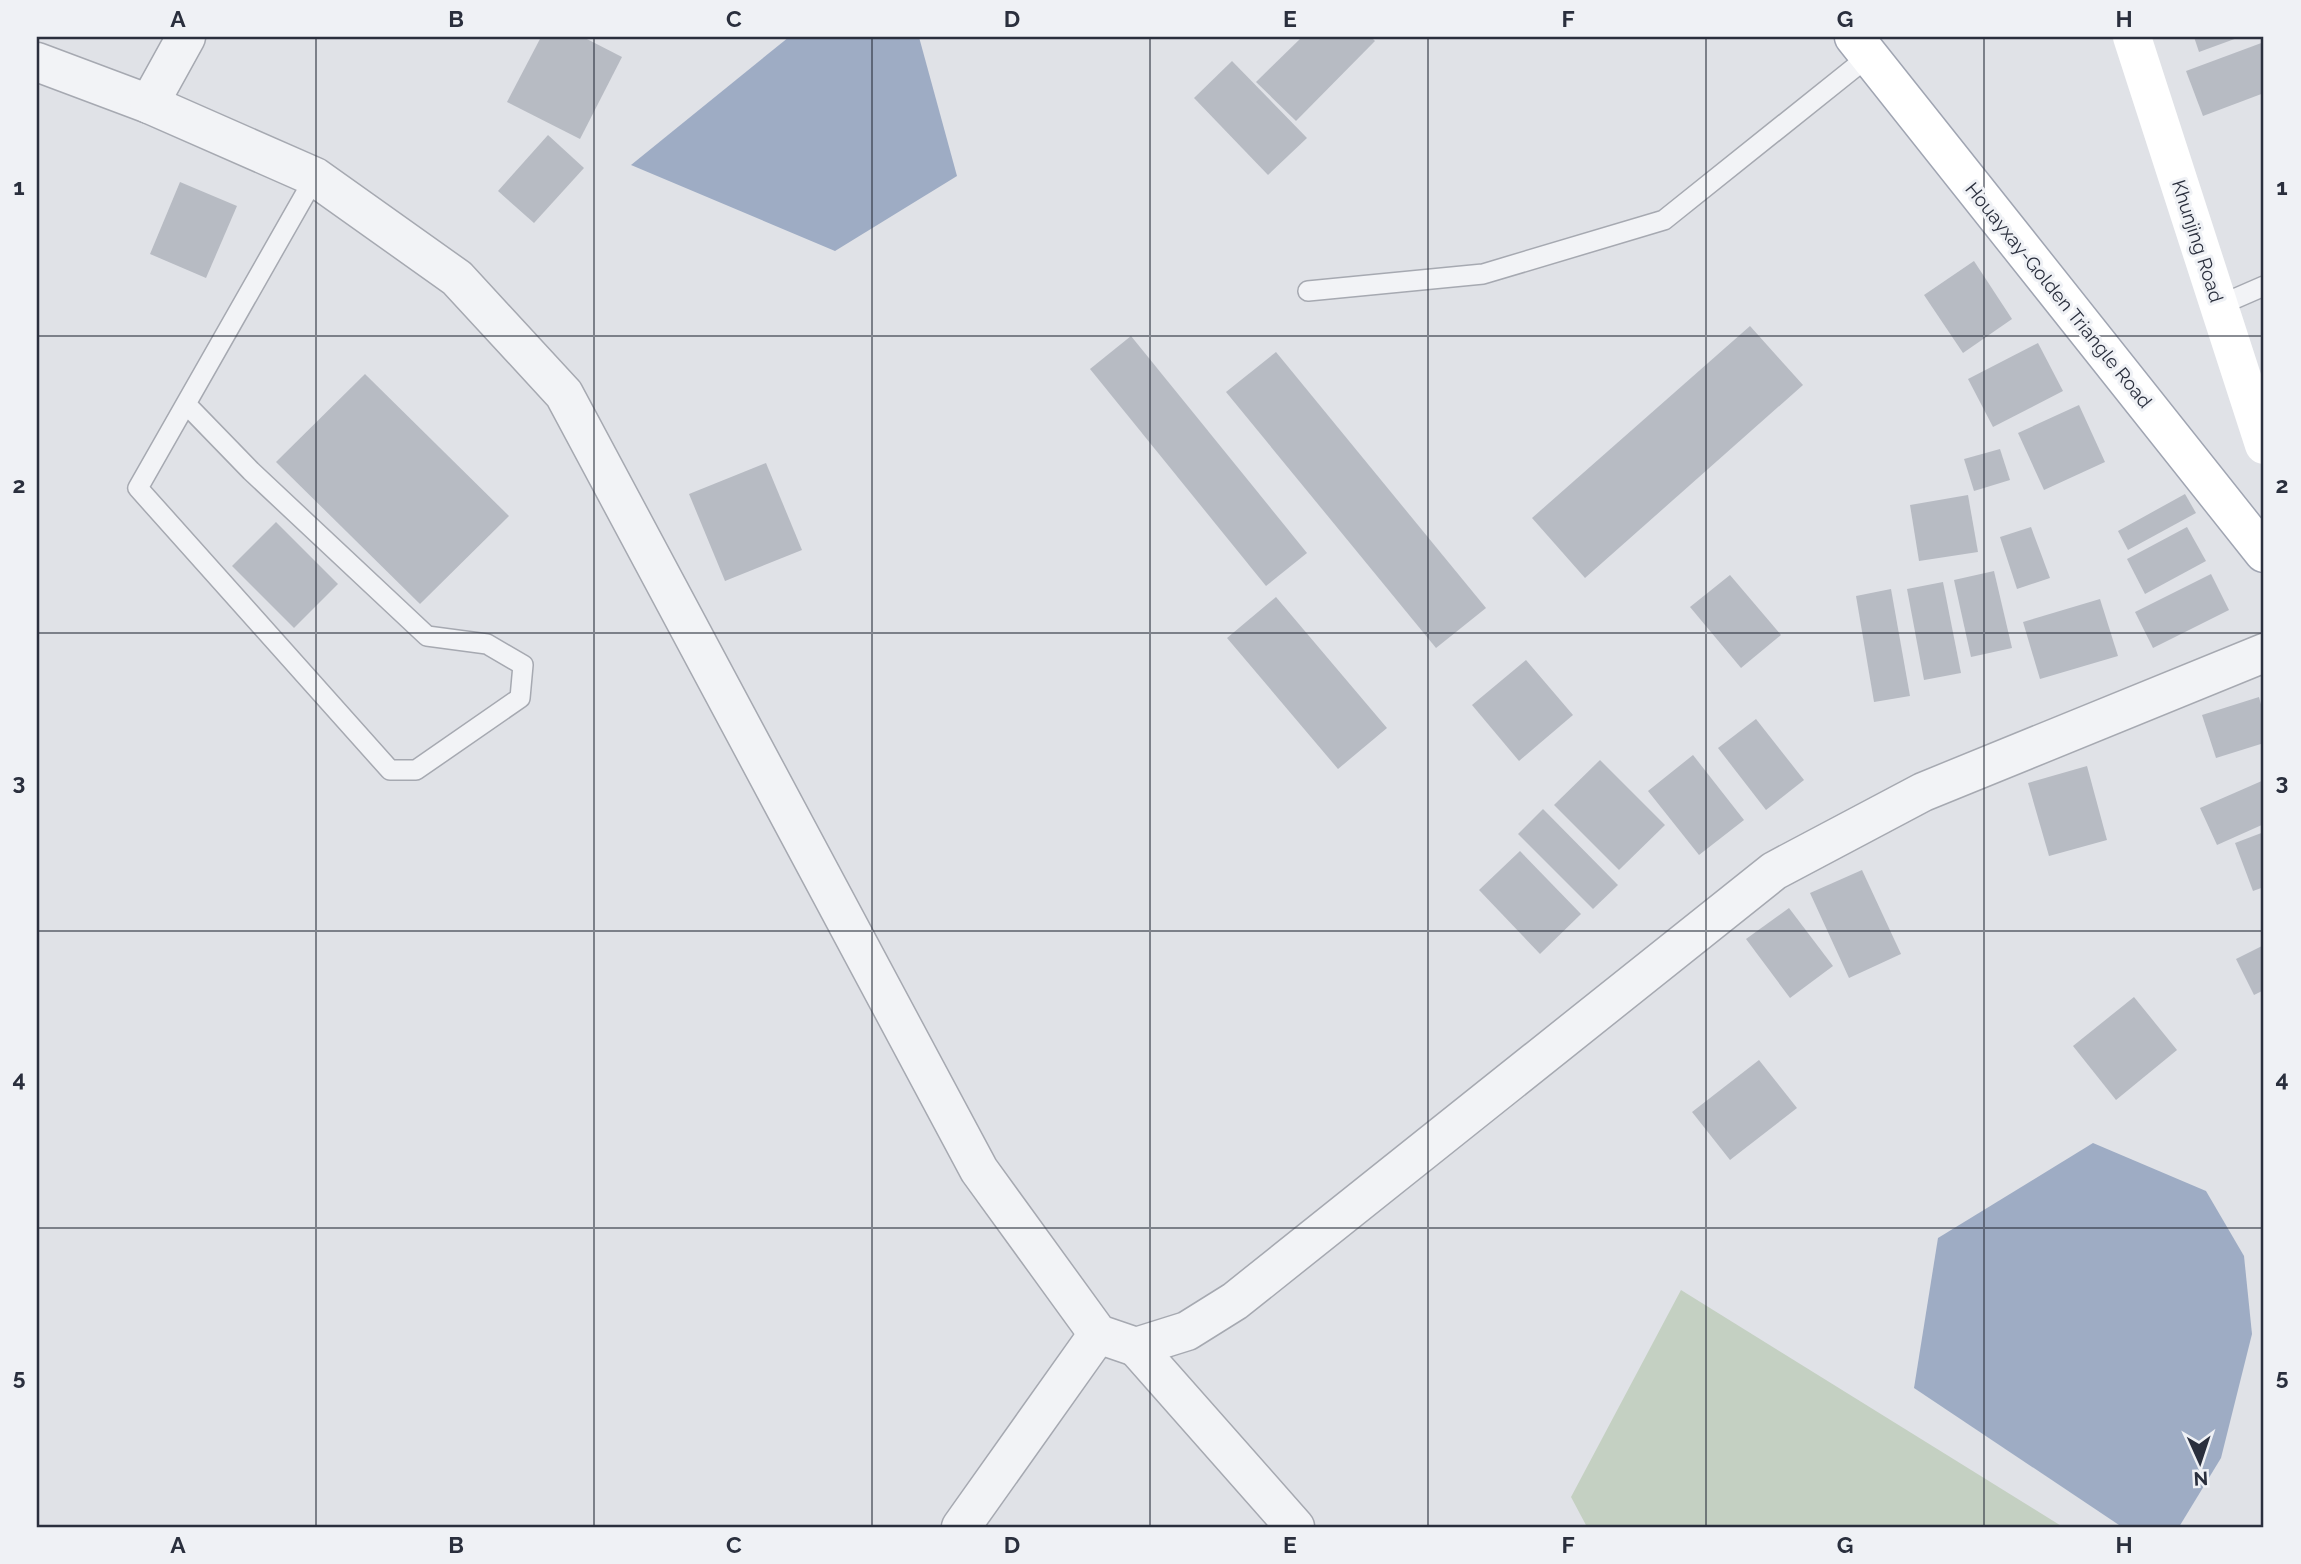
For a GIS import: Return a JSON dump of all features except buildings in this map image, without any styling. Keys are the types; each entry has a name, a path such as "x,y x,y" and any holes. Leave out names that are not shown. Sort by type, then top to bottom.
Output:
{"main road":[{"name":"Khunjing Road","path":"2132,37 2264,445"},
{"name":"Houayxay-Golden Triangle Road","path":"1862,47 2264,552"}],"street":[{"path":"149,104 186,37"},
{"path":"37,62 149,104 315,177 457,278 564,394 979,1170 1098,1334 1136,1347 1295,1527"},
{"path":"1136,1347 1187,1331 1235,1301 1774,872 1923,792 2264,653"},
{"path":"961,1527 1098,1334"}],"lane":[{"path":"1308,291 1482,275 1664,220 1862,47"},
{"path":"186,404 251,471 427,636 487,644 523,665 520,698 416,770 390,770 138,488 315,177"},
{"path":"2218,306 2264,286"}],"green space":[{"path":"1681,1290 2063,1527 1587,1527 1571,1497"}],"water":[{"path":"789,37 919,37 957,176 835,251 631,165"},
{"path":"2093,1143 2206,1191 2244,1256 2252,1334 2221,1458 2179,1527 2122,1527 1914,1388 1938,1238"}]}
